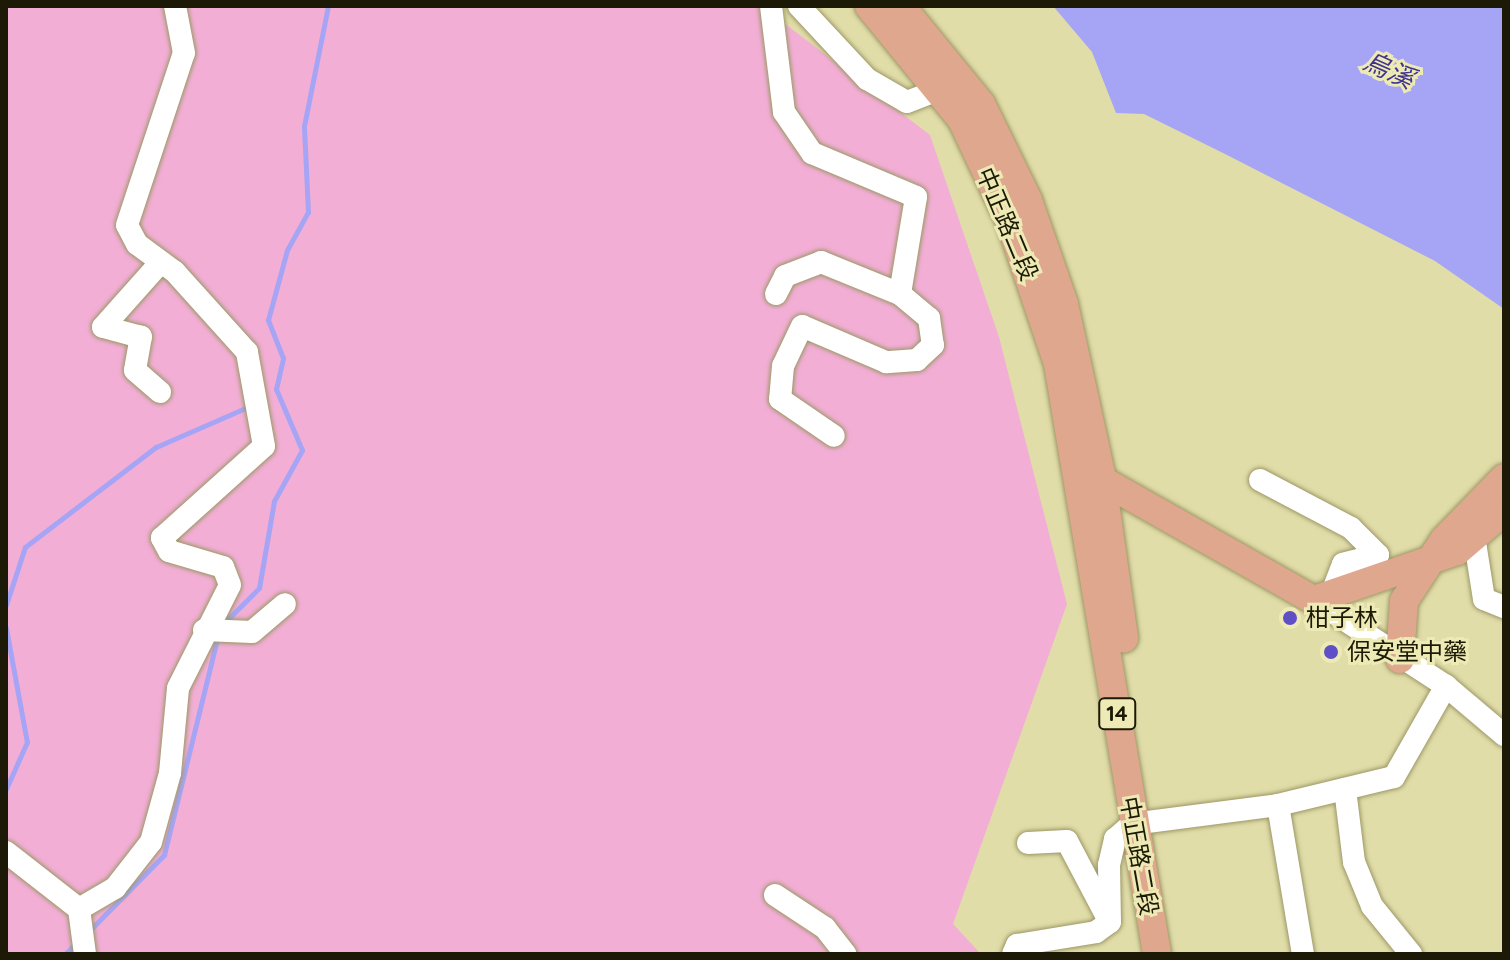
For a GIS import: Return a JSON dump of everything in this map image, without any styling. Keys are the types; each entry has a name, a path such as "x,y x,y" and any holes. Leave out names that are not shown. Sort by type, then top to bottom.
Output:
{"main road":[{"name":"中正路二段","path":"869,6 952,85"},
{"name":"中正路二段","path":"901,6 1028,200 1064,304 1141,822 1157,954"},
{"path":"1088,474 1322,598 1431,558 1474,536 1504,511"},
{"path":"1400,659 1404,601 1431,558 1504,478"},
{"name":"中正路二段","path":"1141,822 1173,954"}],"street":[{"path":"80,917 115,888 151,842 170,773 178,688 230,585 223,567 169,551 162,538 264,446 247,352 161,262 137,244 127,225 184,53 175,6"},
{"path":"771,6 784,112 812,153 916,197 900,294"},
{"path":"799,6 867,79 907,102 977,76 911,6"},
{"path":"160,392 135,370 141,337 103,327 161,262"},
{"path":"776,294 785,276 821,262 900,294 929,318 933,345 917,360 886,362 802,326 783,366 780,399 834,436"},
{"path":"1260,480 1351,528 1378,555 1343,564 1322,598 1400,659 1446,686 1504,735"},
{"path":"1474,536 1484,599 1504,607"},
{"path":"206,630 252,632 285,604"},
{"path":"1110,922 1109,865 1115,839 1141,822 1278,805 1394,777 1446,686"},
{"path":"1345,789 1354,862 1372,906 1411,954"},
{"path":"1278,805 1303,954"},
{"path":"1028,843 1067,841 1110,922"},
{"path":"6,852 80,917 85,951"},
{"path":"775,895 825,928 845,954"},
{"path":"1013,954 1017,945 1096,932 1110,922"}],"shaded area":[{"path":"6,6 762,6 930,135 999,337 1067,604 953,924 981,954 6,954"}],"water":[{"name":"烏溪","path":"1053,6 1504,6 1504,309 1435,261 1223,153 1144,114 1116,113 1092,52"}],"waterway":[{"path":"224,623 259,588 274,501 302,450 276,389 283,358 268,320 287,250 308,212 304,126 328,6"},
{"path":"6,605 25,547 156,447 252,405"},
{"path":"6,628 27,742 6,789"},
{"path":"89,931 164,855 218,635"},
{"path":"65,954 76,943"}],"place":[{"name":"柑子林","path":"1290,618"},
{"name":"保安堂中藥","path":"1331,652"}]}
